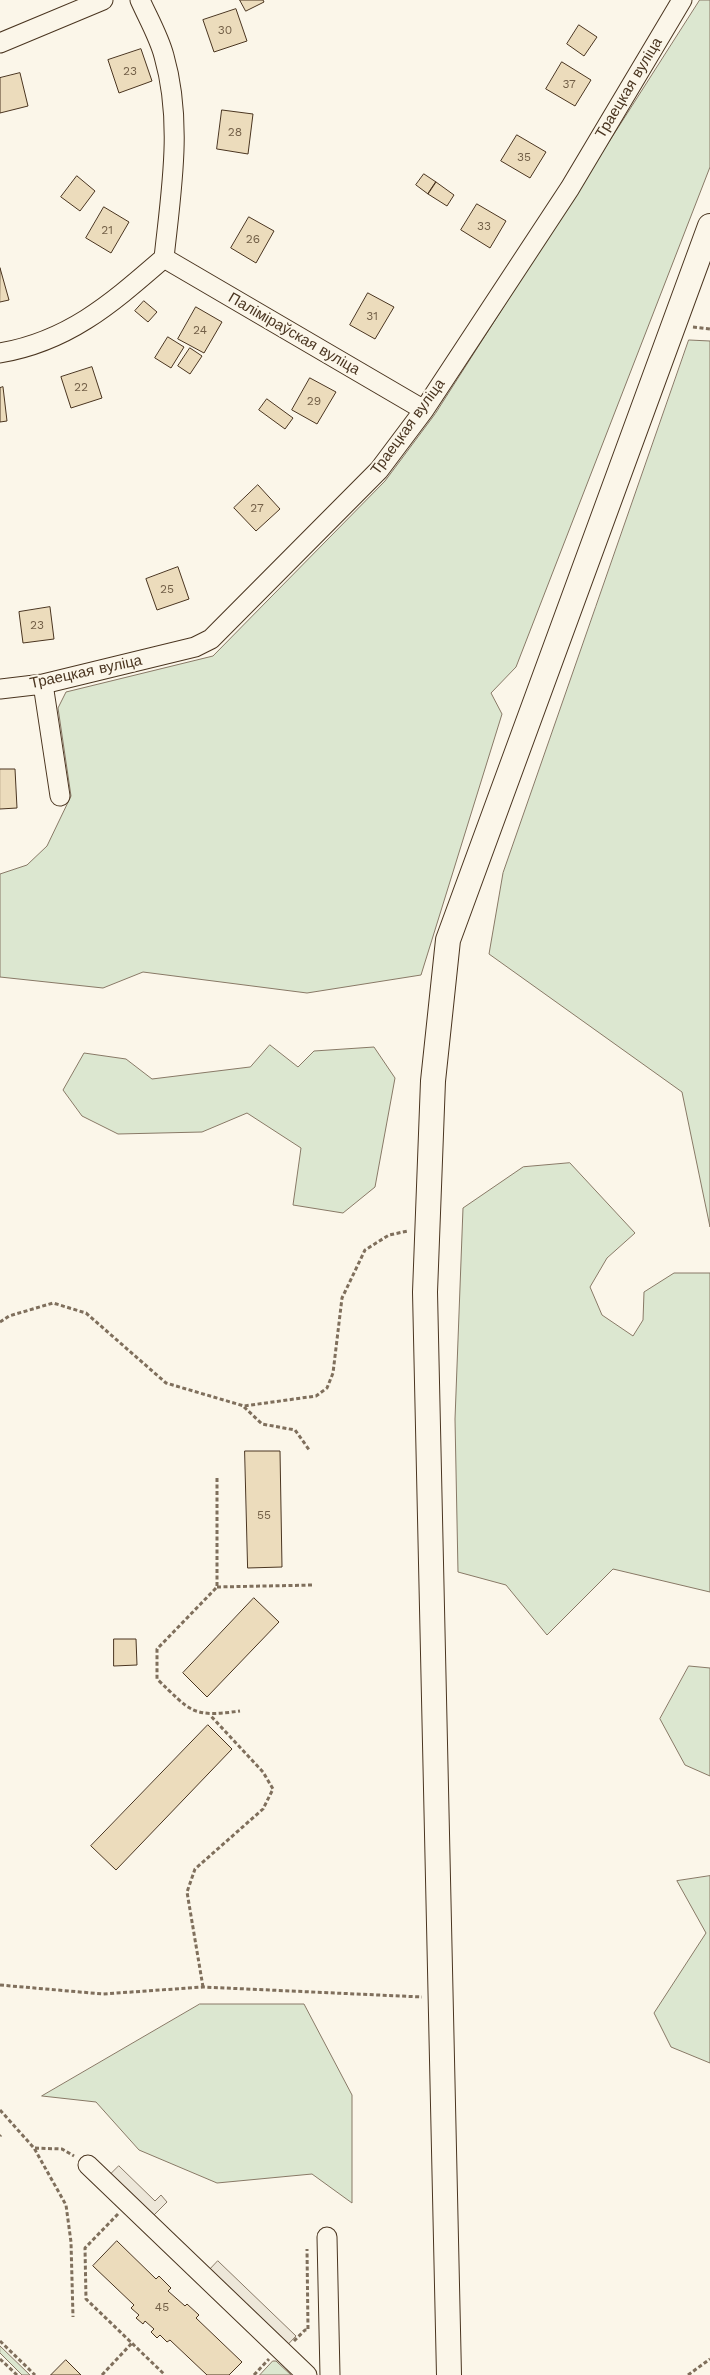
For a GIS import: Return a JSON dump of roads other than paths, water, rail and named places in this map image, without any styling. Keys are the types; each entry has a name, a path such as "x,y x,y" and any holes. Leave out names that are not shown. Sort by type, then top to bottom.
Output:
{"main road":[{"path":"449,2375 425,1292 433,1081 448,940 710,226"}],"street":[{"path":"0,42 103,0"},
{"path":"0,354 63,334 106,307 164,258 173,175 174,111 164,56 140,0"},
{"name":"Траецкая вуліца","path":"0,689 43,684 195,647 211,639 379,470 424,410 570,188 682,0"},
{"name":"Паліміраўская вуліца","path":"164,258 424,410"},
{"path":"43,684 60,796"},
{"path":"88,2165 307,2375"},
{"path":"327,2237 330,2375"}]}
